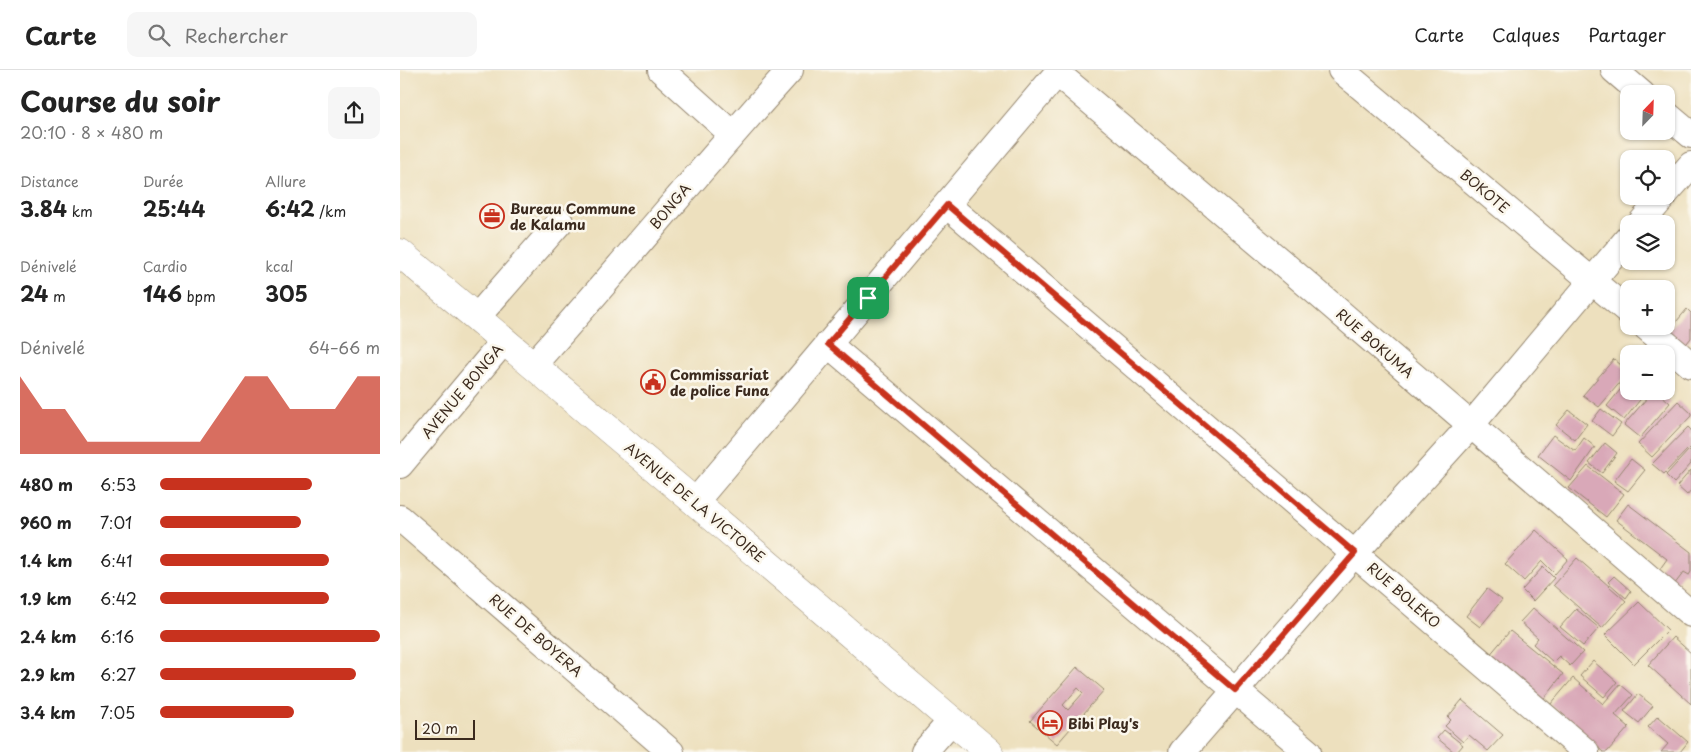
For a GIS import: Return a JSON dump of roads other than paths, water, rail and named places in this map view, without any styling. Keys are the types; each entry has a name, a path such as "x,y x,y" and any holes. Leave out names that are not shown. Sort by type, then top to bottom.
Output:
{"main road":[{"name":"AVENUE DE LA VICTOIRE","path":"400,253 989,752"}],"street":[{"path":"661,70 732,134"},
{"name":"BONGA","path":"533,365 732,134 790,70"},
{"name":"BOKOTE","path":"1341,70 1620,305"},
{"path":"1614,70 1632,85"},
{"path":"695,502 1059,72"},
{"name":"RUE BOKUMA","path":"1059,72 1691,614"},
{"path":"1675,122 1691,135"},
{"path":"1675,183 1691,165"},
{"name":"RUE BOLEKO","path":"947,205 1586,752"},
{"path":"1648,215 1656,205"},
{"path":"477,318 560,222"},
{"path":"1182,752 1355,553 1471,425 1620,247"},
{"path":"1656,335 1691,365"},
{"name":"AVENUE BONGA","path":"400,465 504,341"},
{"path":"828,344 1308,752"},
{"name":"RUE DE BOYERA","path":"400,518 671,752"},
{"path":"924,752 952,720"}],"place":[{"name":"Bureau Commune de Kalamu","path":"492,216"},
{"name":"Commissariat de police Funa","path":"653,382"},
{"name":"Bibi Play's","path":"1050,723"}]}
